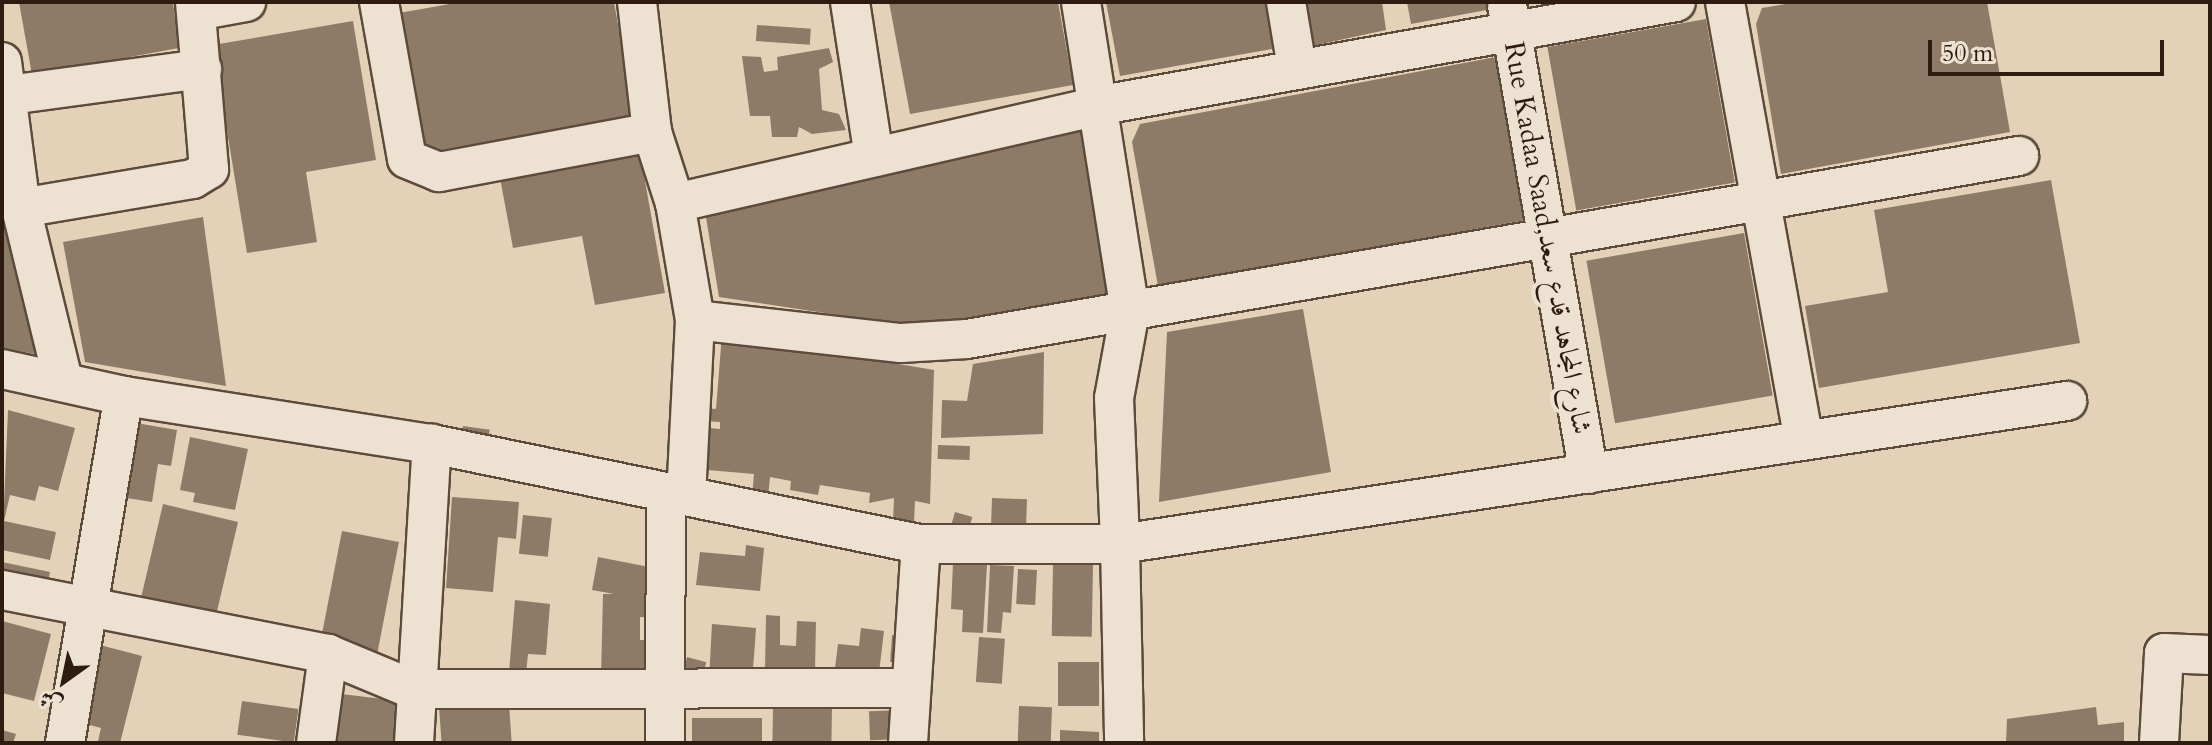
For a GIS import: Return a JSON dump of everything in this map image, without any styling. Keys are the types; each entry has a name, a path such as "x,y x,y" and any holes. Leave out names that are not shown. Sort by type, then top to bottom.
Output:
{"street":[{"path":"21,208 193,179 209,169 196,6 246,2"},
{"path":"379,2 407,159 439,172 652,132"},
{"path":"637,2 652,132 675,203 695,320 676,496 663,692 665,743"},
{"path":"850,2 874,157"},
{"path":"1081,2 1102,105 1130,311 1114,398 1124,743"},
{"path":"1286,2 1297,68"},
{"path":"675,203 1102,105 1297,68 1509,15 1676,2"},
{"path":"1725,2 1804,440"},
{"name":"Rue Kadaa Saad,شارع المجاهد قدع سعد","path":"1509,15 1589,474"},
{"path":"63,380 21,208 4,84 202,69"},
{"path":"695,320 901,343 967,339 1760,204 2019,156"},
{"path":"2,369 63,380 124,396 432,444 921,544 1120,544 2067,401"},
{"path":"65,743 91,609 124,396"},
{"path":"414,743 412,689 432,444"},
{"path":"908,743 907,688 921,544"},
{"path":"2,590 328,654 412,689 663,692 907,688"},
{"path":"2159,743 2164,653 2210,655"},
{"path":"316,743 328,654"}],"building":[{"path":"19,2 173,2 179,48 32,75"},
{"path":"461,2 614,2 634,116 424,153 399,13"},
{"path":"889,2 1058,2 1073,85 910,114"},
{"path":"1106,2 1274,2 1283,47 1120,76"},
{"path":"1304,2 1382,2 1386,30 1312,46"},
{"path":"1407,2 1491,2 1492,9 1411,24"},
{"path":"1798,2 1987,2 2010,132 1781,174 1756,24 1762,8"},
{"path":"1706,19 1735,182 1576,210 1547,47"},
{"path":"353,21 376,160 306,172 317,242 247,253 213,45"},
{"path":"757,25 811,29 810,45 756,41"},
{"path":"829,48 833,62 819,69 822,110 839,114 846,130 812,134 799,127 797,137 772,137 770,116 750,116 742,56 761,57 764,72 778,70 777,57"},
{"path":"1501,56 1531,219 1158,286 1132,142 1140,124"},
{"path":"1082,131 1112,294 924,328 719,297 703,199"},
{"path":"640,153 665,293 595,305 582,236 513,248 500,178"},
{"path":"2051,180 2080,343 1819,388 1805,306 1888,292 1874,210"},
{"path":"4,181 35,354 2,348"},
{"path":"203,217 226,386 85,362 63,242"},
{"path":"1744,233 1773,395 1615,423 1586,261"},
{"path":"1303,309 1331,472 1159,502 1167,332"},
{"path":"722,334 934,370 930,504 915,501 914,524 893,524 894,498 869,503 870,493 820,485 818,495 790,490 791,481 770,477 768,498 752,497 754,474 696,469 699,427 720,429 720,422 702,421 703,408 716,409"},
{"path":"1044,352 1043,434 941,438 942,400 967,401 973,364"},
{"path":"8,410 75,428 58,491 39,486 35,501 10,495 4,521 56,532 50,560 2,550"},
{"path":"113,419 177,430 171,466 158,464 152,502 101,494"},
{"path":"463,426 490,430 485,461 459,458"},
{"path":"190,437 248,449 235,510 193,502 195,493 180,490"},
{"path":"938,445 970,446 969,460 938,459"},
{"path":"452,497 519,502 516,539 498,537 493,592 446,588"},
{"path":"992,498 1027,499 1026,535 991,534"},
{"path":"163,504 238,522 210,641 109,617 115,592 141,598"},
{"path":"955,512 972,517 968,533 950,528"},
{"path":"523,515 552,518 548,557 519,554"},
{"path":"342,531 399,542 374,673 317,662"},
{"path":"746,545 764,548 760,591 696,585 700,552 745,556"},
{"path":"598,557 670,571 658,618 640,617 640,640 657,640 656,678 601,676 603,594 614,594 592,590"},
{"path":"2,562 50,572 42,610 2,588"},
{"path":"953,563 987,565 983,633 962,632 963,610 951,609"},
{"path":"1053,564 1093,565 1092,637 1052,636"},
{"path":"990,565 1014,566 1011,613 1003,612 1001,633 987,632"},
{"path":"1018,569 1037,570 1035,605 1016,604"},
{"path":"515,600 550,604 546,655 528,654 526,674 509,672"},
{"path":"766,615 780,616 780,645 796,646 797,621 816,622 815,671 765,670"},
{"path":"2,621 51,634 34,701 2,693"},
{"path":"712,624 756,628 751,688 708,699"},
{"path":"861,628 884,631 878,681 834,676 838,644 859,646"},
{"path":"892,635 908,636 906,663 890,662"},
{"path":"979,637 1005,639 1002,684 976,682"},
{"path":"77,639 142,656 120,743 98,741 101,728 57,716"},
{"path":"687,657 706,662 701,681 682,676"},
{"path":"1058,662 1099,662 1099,706 1058,706"},
{"path":"333,693 408,702 403,743 327,743"},
{"path":"242,701 298,709 294,743 237,735"},
{"path":"509,704 512,743 442,743 439,709"},
{"path":"1019,706 1052,707 1051,743 1018,743"},
{"path":"2096,707 2098,725 2124,722 2124,743 2006,743 2007,719"},
{"path":"773,708 832,709 831,743 772,743"},
{"path":"904,710 905,739 870,740 869,711"},
{"path":"692,718 762,718 762,743 692,743"},
{"path":"2,730 16,734 13,743 2,743"},
{"path":"1060,730 1099,732 1099,743 1060,743"}]}
